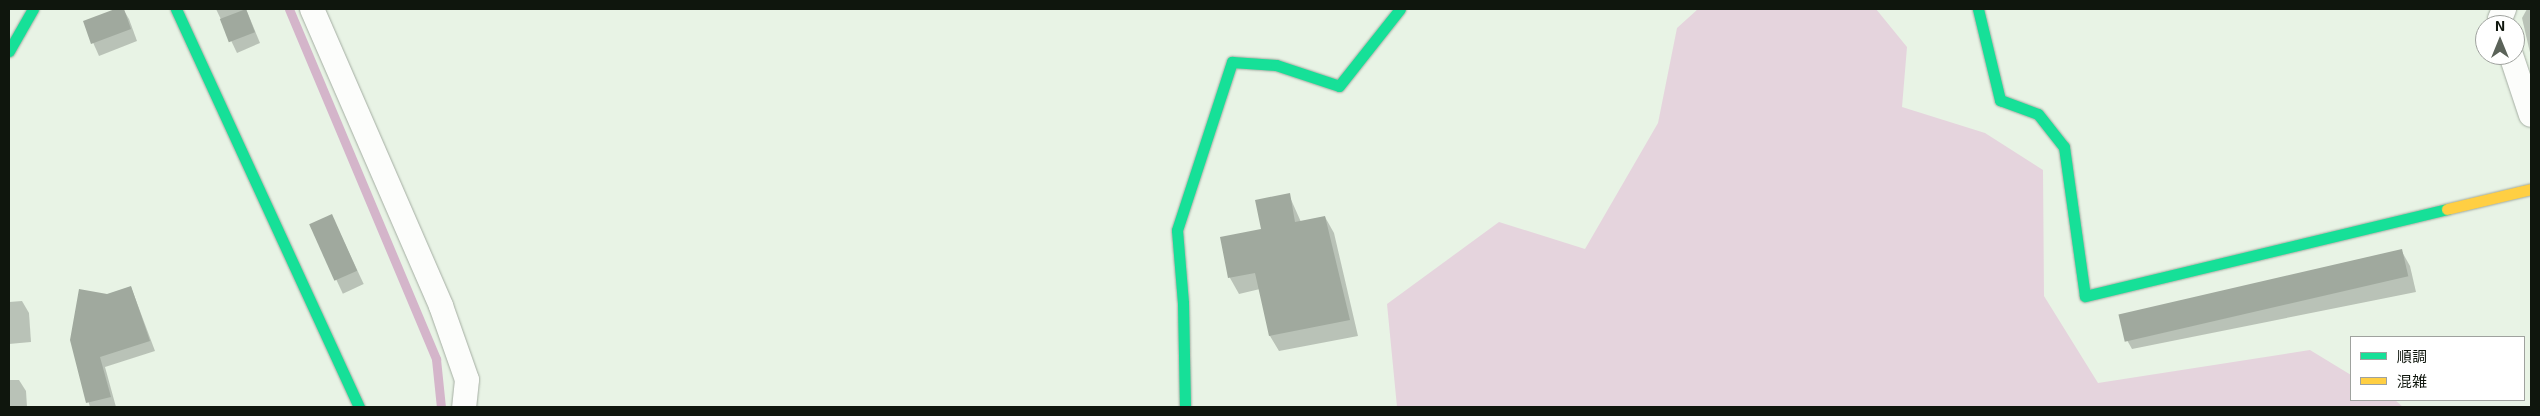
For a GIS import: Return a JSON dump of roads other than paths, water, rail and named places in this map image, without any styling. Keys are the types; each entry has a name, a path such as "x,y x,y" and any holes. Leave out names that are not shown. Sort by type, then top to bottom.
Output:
{"street":[{"path":"9,50 34,9"},
{"path":"176,9 359,407"},
{"path":"312,9 441,306 467,380 464,407"},
{"path":"1185,407 1184,303 1177,230 1232,62 1276,65 1340,86 1400,9"},
{"path":"1978,9 2000,100 2038,114 2064,147 2084,296 2531,189"},
{"path":"2515,65 2531,115"}],"waterway":[{"path":"289,9 436,359 441,407"}]}
